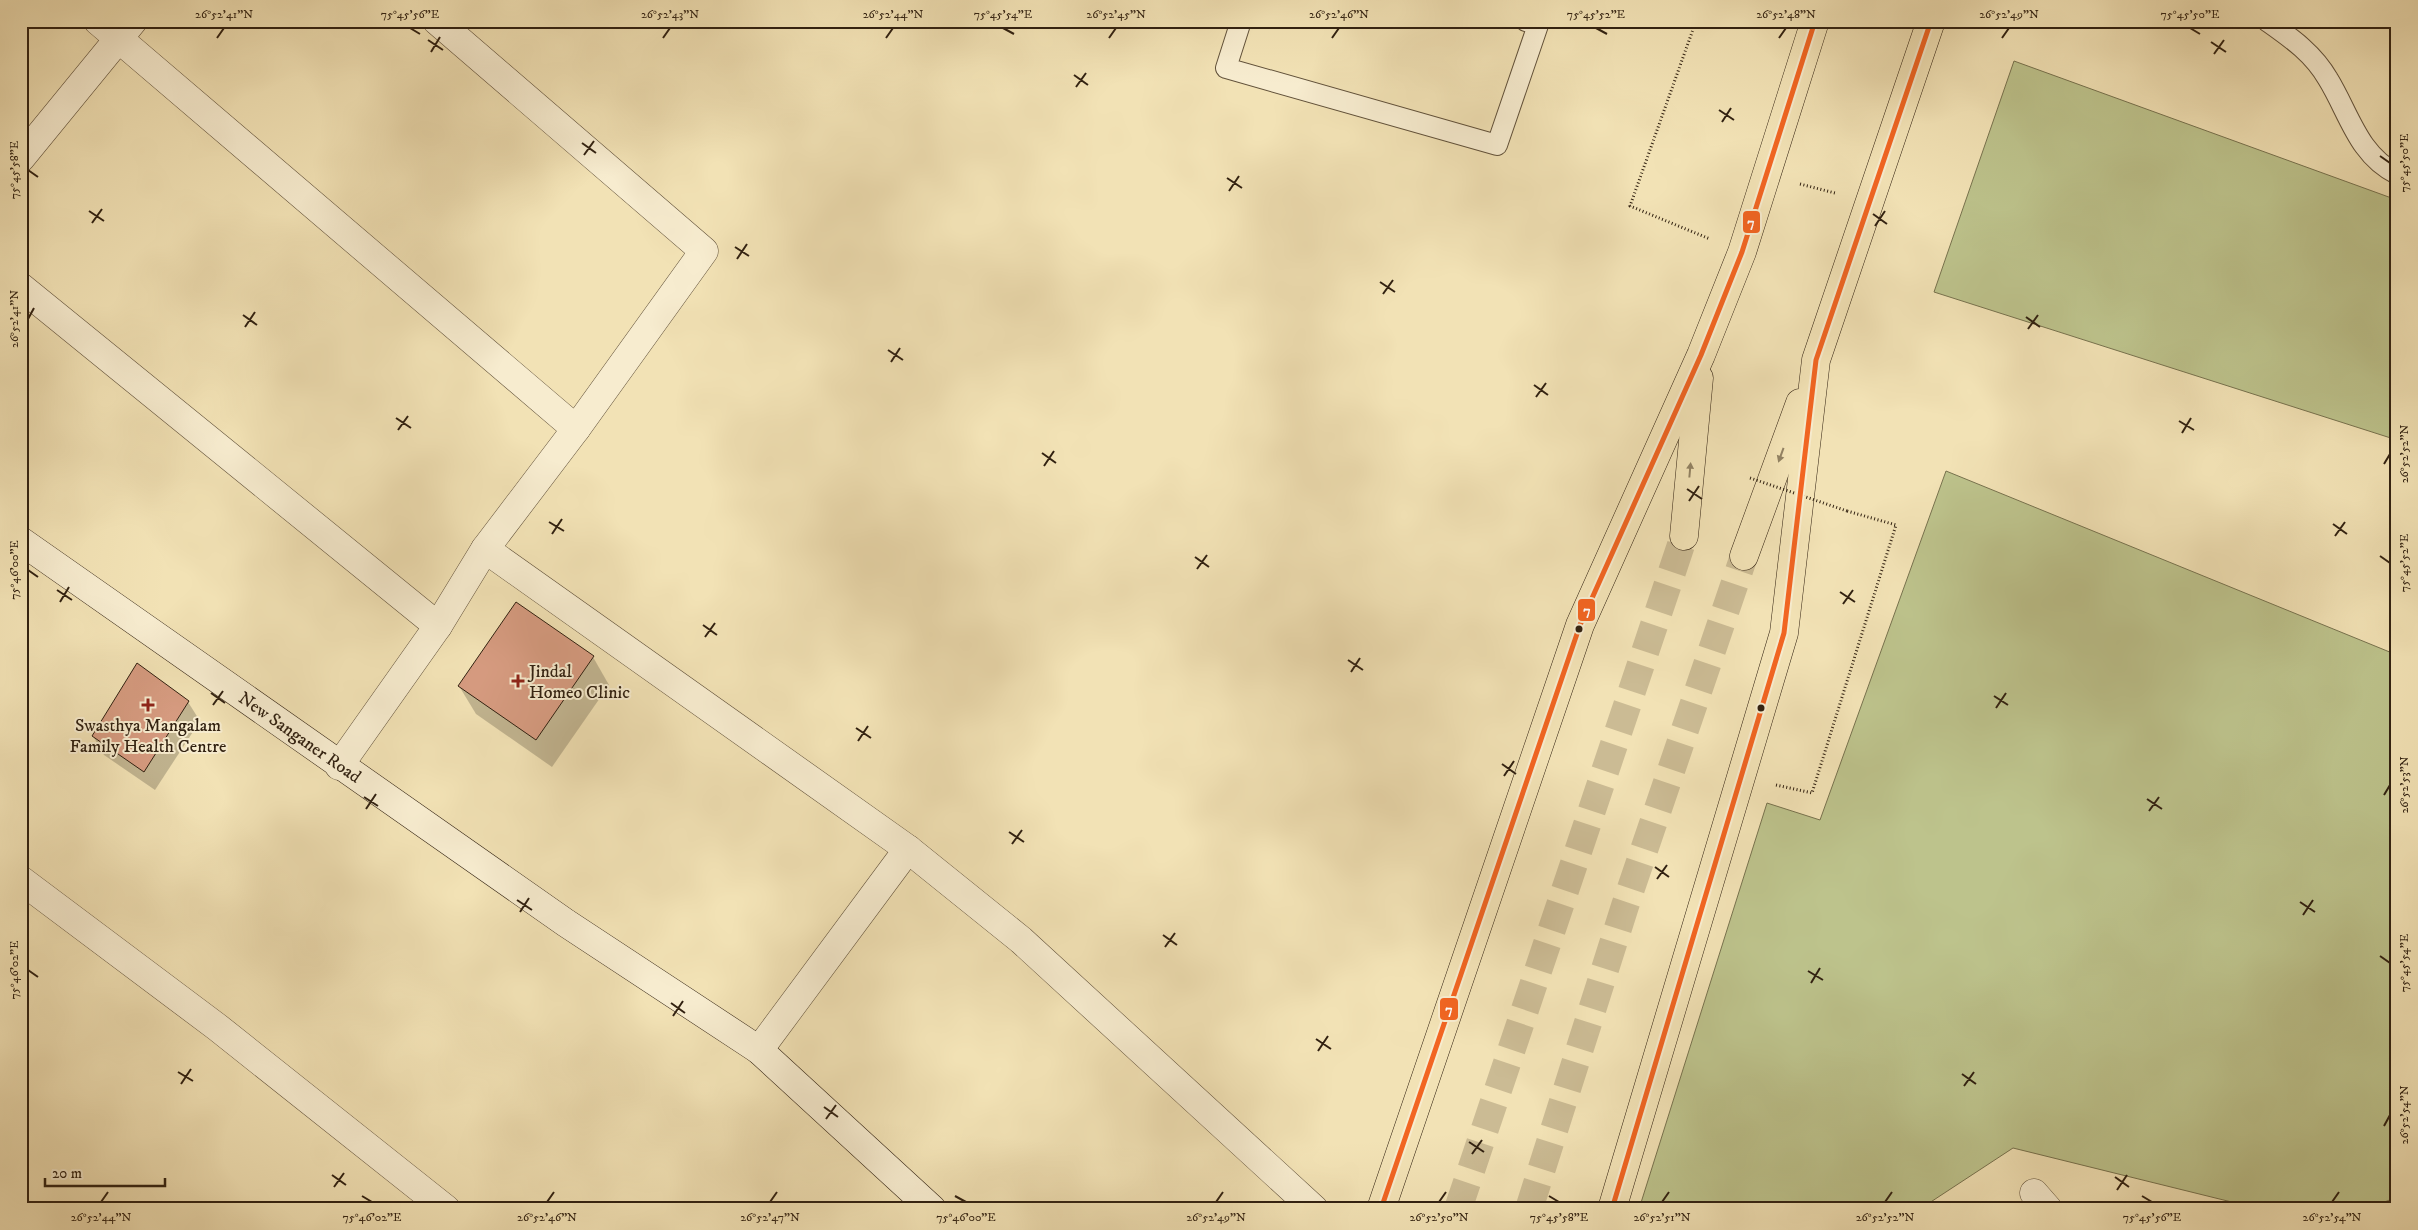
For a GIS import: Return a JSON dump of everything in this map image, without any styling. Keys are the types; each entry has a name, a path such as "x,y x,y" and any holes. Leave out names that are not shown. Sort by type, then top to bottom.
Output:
{"main road":[{"path":"1381,1209 1580,625 1701,355 1742,252 1815,21"},
{"path":"1744,556 1816,360 1931,21"},
{"path":"1684,536 1701,355"},
{"path":"1612,1209 1784,632 1816,360"}],"street":[{"path":"339,766 438,626 485,549 576,429 704,251 437,21"},
{"path":"21,158 116,27 576,429"},
{"path":"21,287 438,626"},
{"name":"New Sanganer Road","path":"21,541 339,766 566,923 760,1050 932,1209"},
{"path":"485,549 908,849 1021,940 1314,1209"},
{"path":"760,1050 908,849"},
{"path":"21,880 216,1027 419,1201 446,1209"}],"lane":[{"path":"1241,21 1226,68 1497,144 1538,25 1526,21"},
{"path":"2267,21 2301,44 2328,78 2357,136 2382,166 2397,174"}],"path":[{"path":"1696,21 1630,206 1742,252"},
{"path":"1796,183 1843,195"},
{"path":"1741,777 1812,793 1896,525 1847,511 1750,478"}],"green space":[{"path":"2014,61 2397,200 2397,440 1934,292"},
{"path":"1946,471 2397,655 2397,1197 2367,1209 2260,1209 2013,1148 1920,1209 1639,1209 1767,803 1820,820"}],"building":[{"path":"516,602 594,656 536,740 458,686"},
{"path":"137,663 189,701 144,772 92,736"}],"tunnel":[{"path":"1458,1209 1684,536"},
{"path":"1529,1209 1625,906 1744,556"}],"transit line":[{"name":"7","path":"1381,1209 1580,625 1701,355 1742,252 1815,21"},
{"name":"7","path":"1612,1209 1784,633 1816,360 1931,21"}],"place":[{"name":"Jindal Homeo Clinic","path":"518,681"},
{"name":"Swasthya Mangalam Family Health Centre","path":"148,705"}]}
